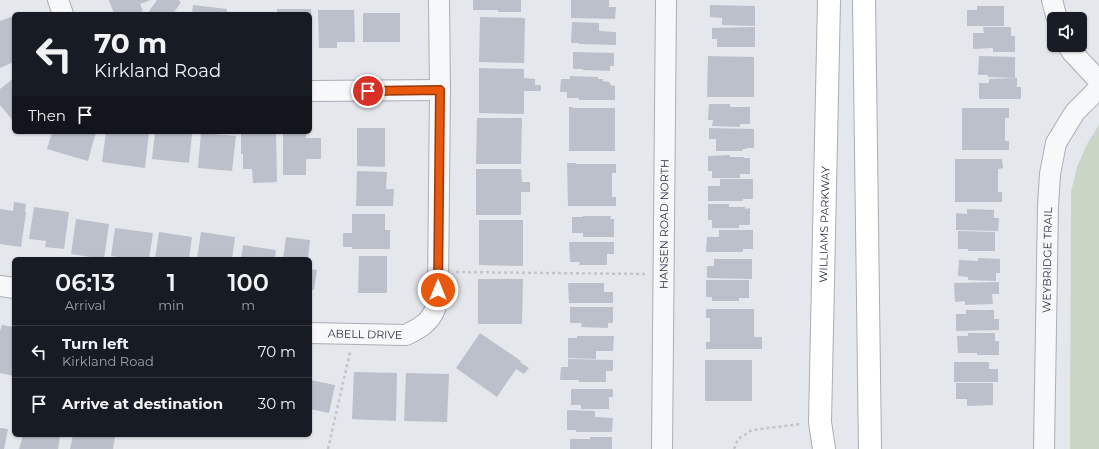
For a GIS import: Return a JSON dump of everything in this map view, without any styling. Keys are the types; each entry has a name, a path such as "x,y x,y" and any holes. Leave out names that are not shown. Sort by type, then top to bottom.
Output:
{"main road":[{"name":"WILLIAMS PARKWAY","path":"824,449 820,422 829,0"},
{"path":"864,0 870,449"}],"street":[{"path":"58,0 62,12"},
{"name":"ABELL DRIVE","path":"312,333 406,335 427,322 435,309 438,290 440,90 439,0"},
{"name":"HANSEN ROAD NORTH","path":"662,449 666,0"},
{"path":"1052,0 1055,12"},
{"path":"1072,52 1099,81"},
{"name":"WEYBRIDGE TRAIL","path":"1044,449 1050,174 1056,144 1075,112 1099,88"},
{"path":"312,91 440,90"},
{"path":"0,286 12,288"}],"path":[{"path":"438,272 664,274"},
{"path":"328,449 354,334"},
{"path":"734,449 738,439 752,430 820,422"}],"green space":[{"path":"1099,125 1099,449 1070,449 1071,192 1077,167 1087,144"}],"building":[{"path":"109,0 151,0 140,4 143,11 141,12 113,12"},
{"path":"157,0 178,0 181,2 174,12 148,12"},
{"path":"473,0 521,0 521,12 473,10"},
{"path":"571,0 609,0 609,7 616,7 615,19 571,18"},
{"path":"193,5 227,9 227,12 192,12"},
{"path":"710,5 755,6 755,26 722,25 722,18 710,17"},
{"path":"977,6 1004,6 1004,26 967,26 967,10 977,10"},
{"path":"277,9 311,9 311,12 277,12"},
{"path":"318,10 354,10 355,42 337,42 337,48 319,48"},
{"path":"363,13 400,13 400,42 363,42"},
{"path":"12,17 12,63 0,68 0,21"},
{"path":"480,17 525,18 524,63 479,62"},
{"path":"572,22 599,23 599,31 616,32 616,45 571,43"},
{"path":"755,27 755,47 717,47 717,39 712,39 712,28"},
{"path":"983,27 1011,27 1011,36 1015,36 1015,52 993,52 993,48 973,49 973,33 984,33"},
{"path":"573,52 614,53 614,66 610,66 610,71 573,69"},
{"path":"708,56 754,57 754,97 707,97"},
{"path":"979,56 1015,57 1015,78 978,75"},
{"path":"479,68 524,69 524,78 535,79 535,85 541,85 541,91 524,91 524,114 479,113"},
{"path":"570,76 598,77 598,79 603,79 603,81 610,82 610,85 615,86 615,100 579,100 579,98 567,98 567,92 560,92 561,79 570,79"},
{"path":"1017,78 1017,87 1021,87 1021,99 979,99 979,83 989,83 989,79"},
{"path":"12,80 12,120 0,105 0,89"},
{"path":"709,104 730,104 730,107 750,107 750,124 740,124 740,127 712,126 713,120 708,120"},
{"path":"569,107 615,108 615,151 569,151"},
{"path":"962,108 1009,108 1009,118 1005,118 1005,141 1009,141 1009,150 962,150"},
{"path":"477,118 522,118 521,164 476,164"},
{"path":"357,128 385,128 385,167 357,166"},
{"path":"709,128 754,129 754,148 746,148 742,151 716,151 716,139 709,139"},
{"path":"51,134 95,134 88,161 47,149"},
{"path":"106,134 149,134 145,168 102,162"},
{"path":"155,134 192,134 189,163 152,159"},
{"path":"201,134 236,136 232,171 198,168"},
{"path":"241,134 276,134 277,182 253,183 252,169 243,169 243,154 241,154"},
{"path":"283,134 306,134 306,138 321,138 321,159 306,159 306,175 283,175"},
{"path":"730,155 730,157 750,158 750,174 740,174 740,178 712,178 712,171 708,171 708,156"},
{"path":"955,159 1002,159 1003,168 998,169 998,192 1002,192 1002,202 955,202"},
{"path":"567,163 616,164 616,173 612,173 612,197 616,197 616,206 568,206"},
{"path":"476,169 521,169 522,182 530,182 530,192 521,192 521,215 476,215"},
{"path":"357,171 387,172 386,189 394,189 393,206 356,206"},
{"path":"720,179 753,179 753,199 743,199 743,201 708,201 708,186 720,186"},
{"path":"14,202 26,204 21,247 0,244 0,209 13,211"},
{"path":"708,204 729,204 729,207 745,207 745,209 750,208 750,225 739,225 739,228 712,228 712,220 708,220"},
{"path":"34,207 69,212 64,249 45,247 46,241 29,239"},
{"path":"967,209 994,210 994,218 999,218 998,231 956,230 956,213 967,214"},
{"path":"352,214 385,214 385,230 390,230 390,249 352,249 352,247 343,247 343,233 352,233"},
{"path":"611,216 610,219 614,219 614,237 583,237 583,233 572,233 572,217"},
{"path":"76,219 109,224 104,257 91,257 71,254"},
{"path":"479,220 523,220 523,266 479,265"},
{"path":"115,228 153,233 149,257 111,256"},
{"path":"719,230 753,230 753,249 743,249 743,252 706,252 707,237 719,237"},
{"path":"958,231 995,232 995,251 968,251 968,249 958,249"},
{"path":"159,232 192,237 189,257 155,257"},
{"path":"201,232 235,237 232,257 197,257"},
{"path":"286,237 310,240 308,257 283,257"},
{"path":"569,242 614,242 614,254 607,254 607,265 579,265 580,262 570,262"},
{"path":"243,245 276,250 275,257 241,257"},
{"path":"359,256 387,256 387,293 358,293"},
{"path":"978,258 1000,259 1000,273 996,273 996,281 968,280 968,277 958,276 959,260 978,261"},
{"path":"714,259 752,259 752,279 707,278 707,266 714,266"},
{"path":"312,269 317,270 314,290 312,290"},
{"path":"478,279 523,279 522,324 478,324"},
{"path":"706,280 749,280 749,298 739,298 739,301 712,301 712,297 706,297"},
{"path":"999,282 999,294 992,294 993,304 965,305 965,301 955,302 954,283"},
{"path":"568,283 604,283 604,292 613,292 613,303 569,303"},
{"path":"570,307 613,307 613,323 608,323 608,328 581,327 582,323 570,323"},
{"path":"706,309 754,309 754,337 762,337 762,349 706,349 706,342 710,342 710,318 706,318"},
{"path":"966,310 994,310 994,319 999,319 999,330 956,331 956,314 966,314"},
{"path":"2,325 12,327 12,376 0,373 0,331"},
{"path":"480,333 529,368 524,374 516,369 497,397 456,368"},
{"path":"968,333 995,333 995,341 999,341 999,355 958,353 957,336 968,336"},
{"path":"577,336 614,336 613,351 596,351 596,359 568,358 568,338 577,338"},
{"path":"568,359 613,360 613,371 606,371 606,382 560,380 561,367 568,367"},
{"path":"705,360 752,360 752,401 705,401"},
{"path":"954,362 989,362 989,369 998,369 998,382 954,382"},
{"path":"354,372 397,373 396,421 352,419"},
{"path":"406,373 449,374 447,422 404,421"},
{"path":"312,380 335,385 329,413 312,409"},
{"path":"956,383 993,383 993,405 967,406 967,399 956,399"},
{"path":"571,389 613,389 613,397 609,397 609,409 581,409 581,405 571,405"},
{"path":"567,410 595,411 595,417 613,418 612,432 576,432 576,430 567,430"},
{"path":"0,428 8,429 4,449 0,449"},
{"path":"22,437 60,437 58,449 19,449"},
{"path":"73,437 115,437 113,449 70,449"},
{"path":"590,437 612,437 612,449 570,449 570,439 590,439"}],"route":[{"path":"368,91 440,90 438,290"}]}
